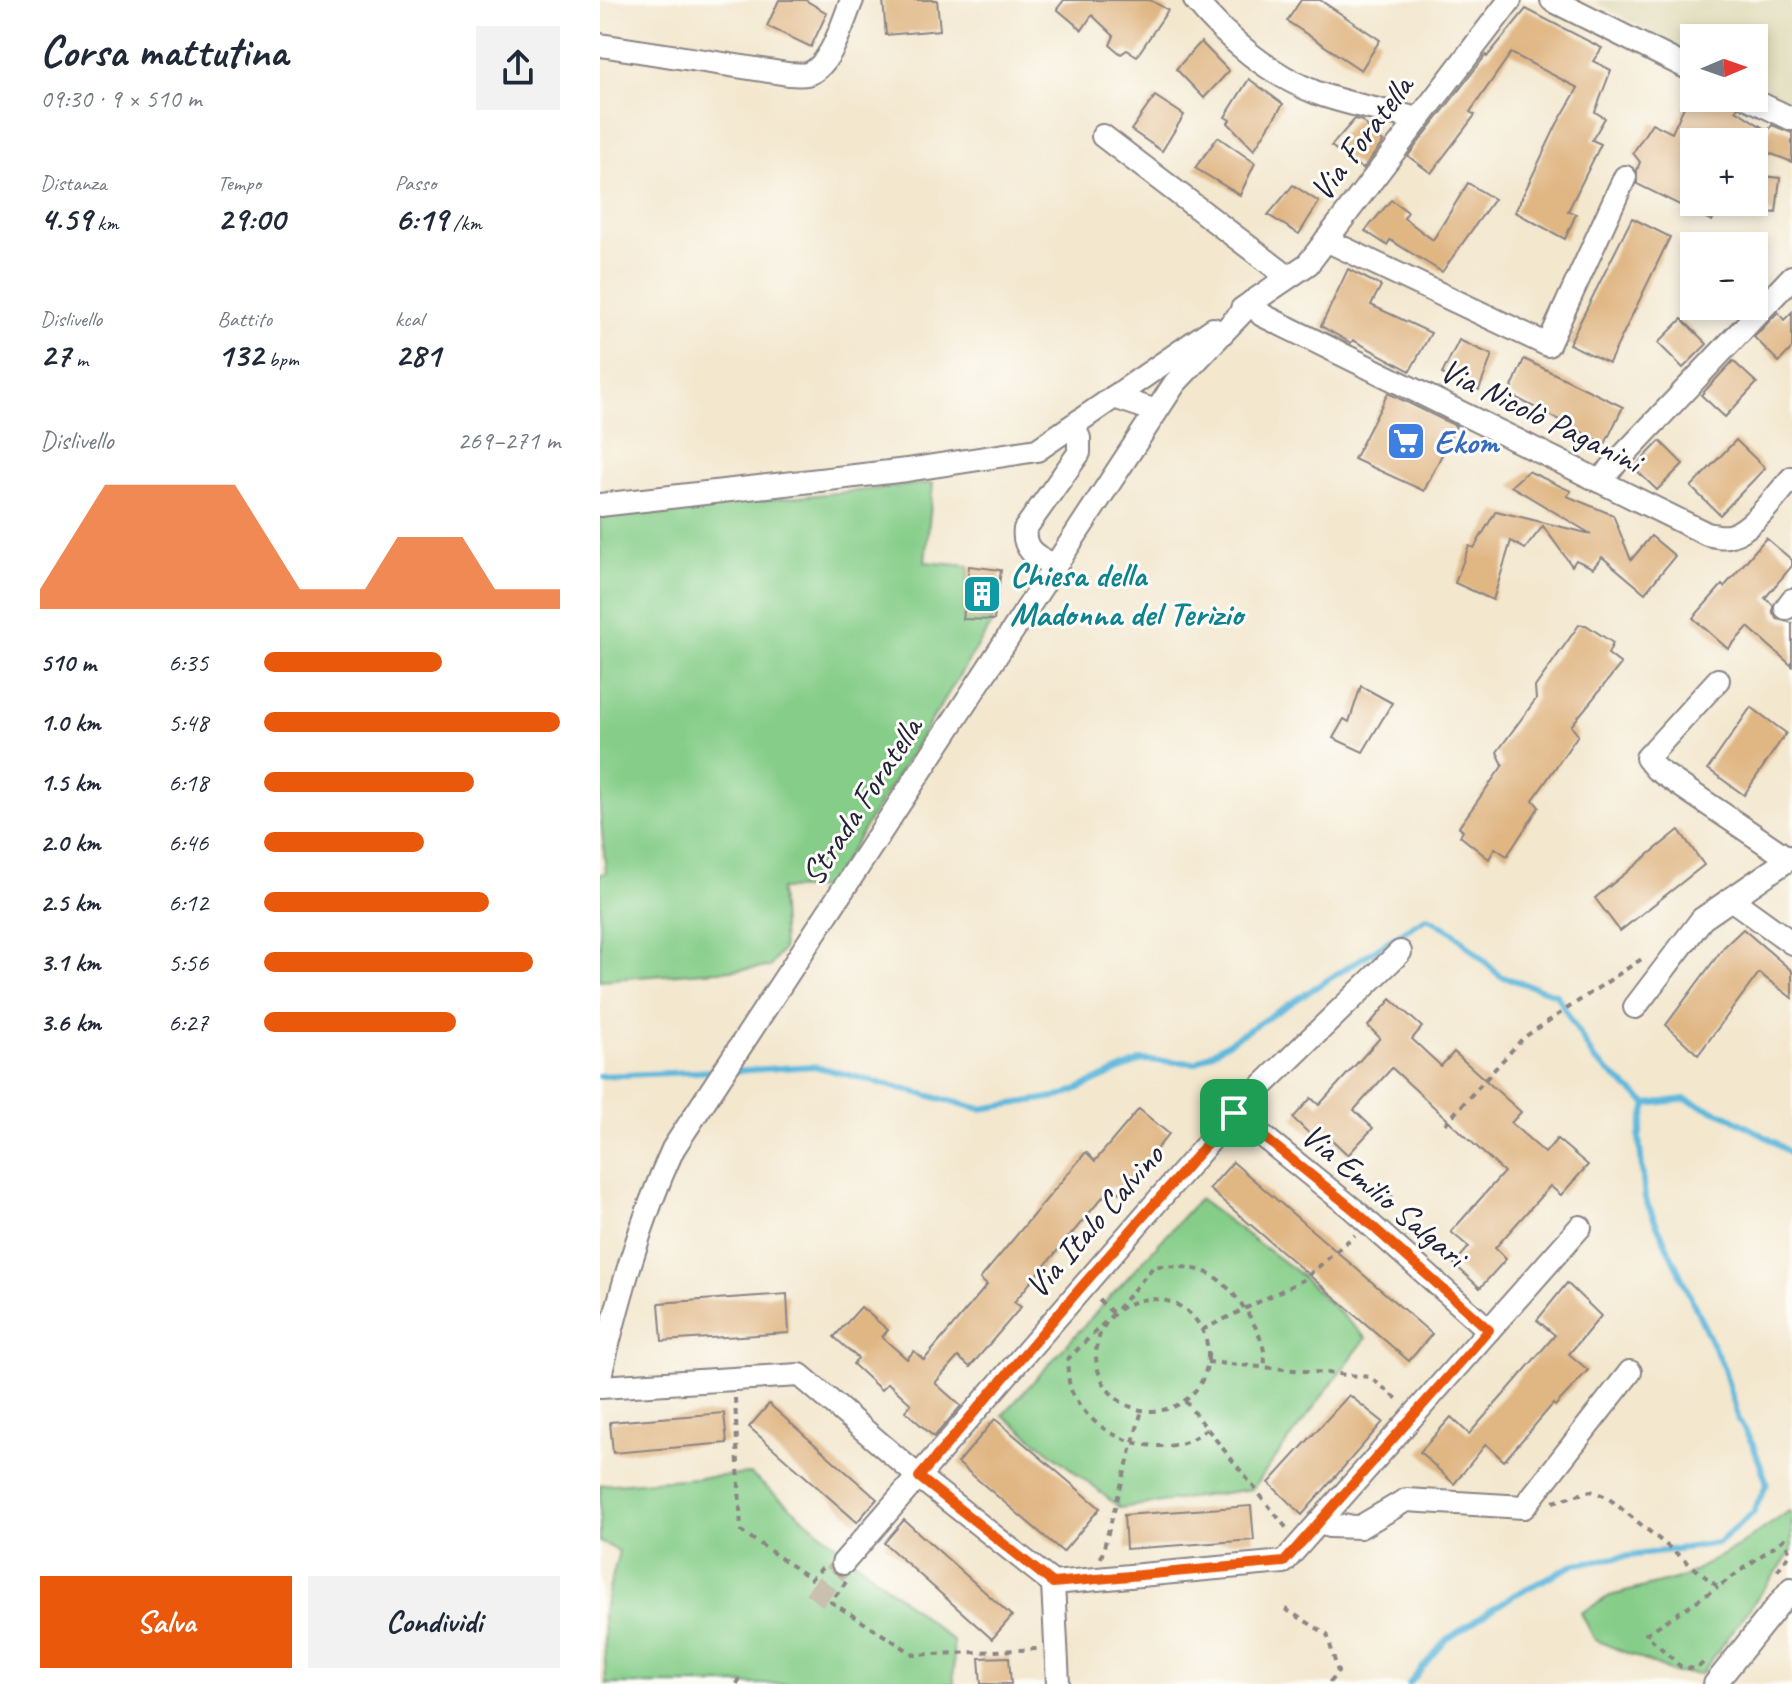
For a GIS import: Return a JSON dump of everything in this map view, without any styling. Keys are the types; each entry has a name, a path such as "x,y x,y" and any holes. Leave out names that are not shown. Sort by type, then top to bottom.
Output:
{"street":[{"path":"600,45 788,74 808,74 821,67 828,58 852,0"},
{"name":"Via Foratella","path":"1252,302 1308,264 1510,0"},
{"path":"1552,0 1680,64"},
{"path":"1206,5 1216,26 1281,75 1317,93 1419,119"},
{"path":"1768,108 1792,119"},
{"path":"1103,136 1288,277"},
{"path":"1326,240 1548,345 1625,177"},
{"path":"1599,481 1792,277"},
{"path":"600,505 907,470 1037,450 1252,302"},
{"name":"Strada Foratella","path":"600,1376 625,1274 652,1196 673,1149 1175,383 1252,302"},
{"name":"Via Nicolò Paganini","path":"1252,302 1262,315 1707,534 1723,537 1735,535 1747,527 1792,478"},
{"path":"1144,377 1175,383"},
{"path":"1114,397 1156,411"},
{"path":"1055,566 1030,552 1023,541 1025,529 1079,453 1079,438 1073,426"},
{"path":"1635,1007 1702,919 1790,858 1656,769 1647,758 1718,680"},
{"path":"1731,899 1792,943"},
{"name":"Via Italo Calvino","path":"843,1563 1234,1113 1400,952"},
{"name":"Via Emilio Salgari","path":"1234,1113 1369,1223 1489,1330"},
{"path":"600,1387 800,1375 919,1477 1053,1583 1284,1562 1580,1227"},
{"path":"1319,1522 1329,1526 1360,1527 1406,1500 1524,1507 1630,1372"},
{"path":"1053,1583 1058,1684"},
{"path":"1715,1684 1782,1583"}],"path":[{"path":"1445,1124 1523,1038 1576,1002"},
{"path":"1202,1330 1303,1280 1369,1223 1395,1192"},
{"path":"1207,1429 1183,1444 1159,1446 1133,1442 1104,1431 1086,1412 1071,1389 1067,1360 1113,1314 1128,1304 1144,1299 1162,1299 1178,1305 1192,1316 1202,1330 1208,1349 1199,1387 1185,1401 1167,1409 1129,1407 1113,1396 1101,1381 1096,1362 1096,1344 1102,1328 1113,1314 1154,1266 1179,1266 1210,1274 1230,1292 1258,1329 1266,1357 1264,1367"},
{"path":"1207,1362 1370,1377 1416,1413"},
{"path":"734,1379 741,1531 811,1579"},
{"path":"1185,1401 1300,1544"},
{"path":"1096,1579 1142,1410"},
{"path":"1541,1506 1591,1491 1607,1497 1718,1587"},
{"path":"1709,1660 1696,1669 1681,1667 1646,1634 1784,1539 1790,1553 1782,1583"},
{"path":"831,1602 915,1655 1056,1648"},
{"path":"1285,1609 1327,1634 1338,1672 1328,1684"}],"shaded area":[{"path":"1599,0 1792,0 1792,110 1768,97 1768,24 1680,24 1680,48 1597,3"}],"green space":[{"path":"933,483 925,562 969,566 963,618 994,620 827,888 780,889 783,949 770,967 600,980 600,874 606,873 600,810 600,517"},
{"path":"1199,1199 1297,1272 1366,1338 1252,1489 1120,1508 1003,1415"},
{"path":"750,1474 953,1641 954,1684 606,1684 603,1613 619,1551 600,1542 600,1485"},
{"path":"1789,1511 1792,1514 1792,1551 1701,1674 1675,1673 1595,1640 1581,1613 1610,1596 1683,1577 1739,1546"}],"building":[{"path":"779,0 805,0 827,13 811,47 767,26"},
{"path":"883,0 937,0 940,30 886,35"},
{"path":"1064,0 1150,0 1168,10 1137,56 1127,50 1121,54 1110,45 1114,36 1092,15 1082,30 1057,9"},
{"path":"1301,0 1320,0 1380,40 1361,70 1287,21"},
{"path":"1526,9 1602,48 1593,61 1611,70 1595,112 1605,118 1592,140 1601,144 1568,211 1576,214 1565,239 1515,212 1557,124 1578,88 1511,53 1470,112 1475,115 1431,173 1408,156"},
{"path":"1201,42 1229,71 1204,98 1176,69"},
{"path":"1249,79 1283,104 1254,150 1225,117"},
{"path":"1155,96 1184,115 1162,151 1131,130"},
{"path":"1682,112 1739,112 1763,128 1680,128 1680,205 1637,184 1640,162 1633,153 1652,123 1672,133"},
{"path":"1355,119 1362,121 1383,142 1363,169 1331,146"},
{"path":"1772,125 1792,133 1792,162 1768,153 1768,131"},
{"path":"1218,137 1255,163 1240,195 1195,168"},
{"path":"1768,177 1780,178 1776,213 1768,212"},
{"path":"1468,183 1494,199 1442,272 1390,240 1387,245 1365,231 1391,200 1408,212 1404,218 1433,240"},
{"path":"1293,185 1319,202 1299,234 1268,215"},
{"path":"1632,218 1670,237 1609,363 1569,344"},
{"path":"1348,269 1381,286 1371,305 1431,333 1410,371 1321,326"},
{"path":"1778,312 1784,320 1792,312 1792,348 1779,362 1754,337"},
{"path":"1683,320 1707,344 1683,368 1658,343"},
{"path":"1459,340 1492,355 1479,390 1442,374"},
{"path":"1524,359 1623,407 1605,444 1509,394"},
{"path":"1733,361 1757,383 1725,417 1701,395"},
{"name":"Ekom","path":"1388,393 1456,426 1424,491 1354,459"},
{"path":"1736,440 1765,468 1720,515 1691,487"},
{"path":"1660,441 1683,464 1657,490 1634,468"},
{"path":"1528,471 1571,491 1567,496 1613,515 1631,560 1651,536 1675,556 1645,593 1602,557 1593,568 1576,560 1572,566 1543,526 1525,549 1511,541 1493,600 1455,583 1469,546 1474,548 1496,511 1591,534 1511,486"},
{"path":"1766,538 1792,560 1792,566 1765,598 1773,605 1777,619 1792,623 1792,666 1748,627 1728,649 1693,618"},
{"name":"Chiesa della Madonna del Terizio","path":"969,566 1001,570 994,620 963,619"},
{"path":"1579,625 1586,625 1613,643 1608,654 1621,664 1571,726 1578,735 1533,800 1539,807 1507,856 1495,848 1489,859 1460,836 1463,831 1459,827 1503,765 1497,752 1536,699 1535,687"},
{"path":"1361,686 1392,703 1363,752 1333,738 1344,719 1349,722"},
{"path":"1751,707 1786,733 1744,795 1708,769"},
{"path":"1679,830 1704,865 1620,931 1595,898"},
{"path":"1743,929 1792,971 1792,998 1759,973 1698,1055 1666,1025 1724,947"},
{"path":"1391,999 1422,1027 1412,1039 1441,1066 1454,1052 1521,1112 1511,1123 1545,1153 1557,1139 1588,1165 1561,1195 1550,1186 1495,1248 1506,1259 1480,1288 1454,1264 1469,1247 1451,1232 1504,1172 1392,1068 1354,1110 1373,1128 1348,1155 1328,1136 1320,1144 1293,1118 1311,1098 1319,1105 1380,1038 1368,1026"},
{"path":"1139,1109 1169,1134 1120,1193 1112,1186 1014,1302 1021,1307 970,1367 958,1357 935,1383 961,1406 934,1437 905,1411 911,1404 888,1383 881,1390 853,1364 858,1358 834,1337 861,1307 888,1330 882,1337 907,1359 914,1351 924,1360 987,1285 980,1279 1086,1152 1095,1161"},
{"path":"1233,1162 1432,1334 1409,1361 1209,1189"},
{"path":"1567,1283 1601,1316 1569,1354 1588,1370 1555,1406 1553,1404 1504,1461 1486,1444 1454,1484 1420,1452 1451,1417 1469,1434 1506,1392 1555,1335 1537,1320"},
{"path":"787,1294 789,1333 662,1341 659,1303"},
{"path":"1349,1395 1383,1422 1302,1515 1269,1483"},
{"path":"769,1404 877,1499 857,1522 749,1427"},
{"path":"724,1413 727,1443 613,1453 610,1422"},
{"path":"995,1419 1100,1508 1063,1552 958,1463"},
{"path":"1251,1506 1254,1540 1126,1549 1124,1515"},
{"path":"904,1520 1012,1616 992,1639 884,1543"},
{"path":"1009,1657 1011,1684 981,1684 979,1658"}],"waterway":[{"path":"731,1071 814,1066 981,1109 1062,1096 1142,1060 1196,1063 1427,917 1453,932 1500,976 1556,994 1594,1059 1647,1104"},
{"path":"600,1076 716,1071"},
{"path":"1409,1684 1446,1640 1514,1595 1575,1564 1718,1543 1753,1513 1767,1483 1753,1445 1739,1420 1724,1369 1645,1199 1639,1137 1647,1104 1685,1099 1730,1117 1792,1155"}],"tunnel":[{"path":"814,1600 843,1563"}],"place":[{"name":"Ekom","path":"1406,441"},
{"name":"Chiesa della Madonna del Terizio","path":"982,594"}],"route":[{"path":"1234,1113 1353,1209 1489,1330 1284,1562 1053,1583 919,1477 1234,1113"}]}
